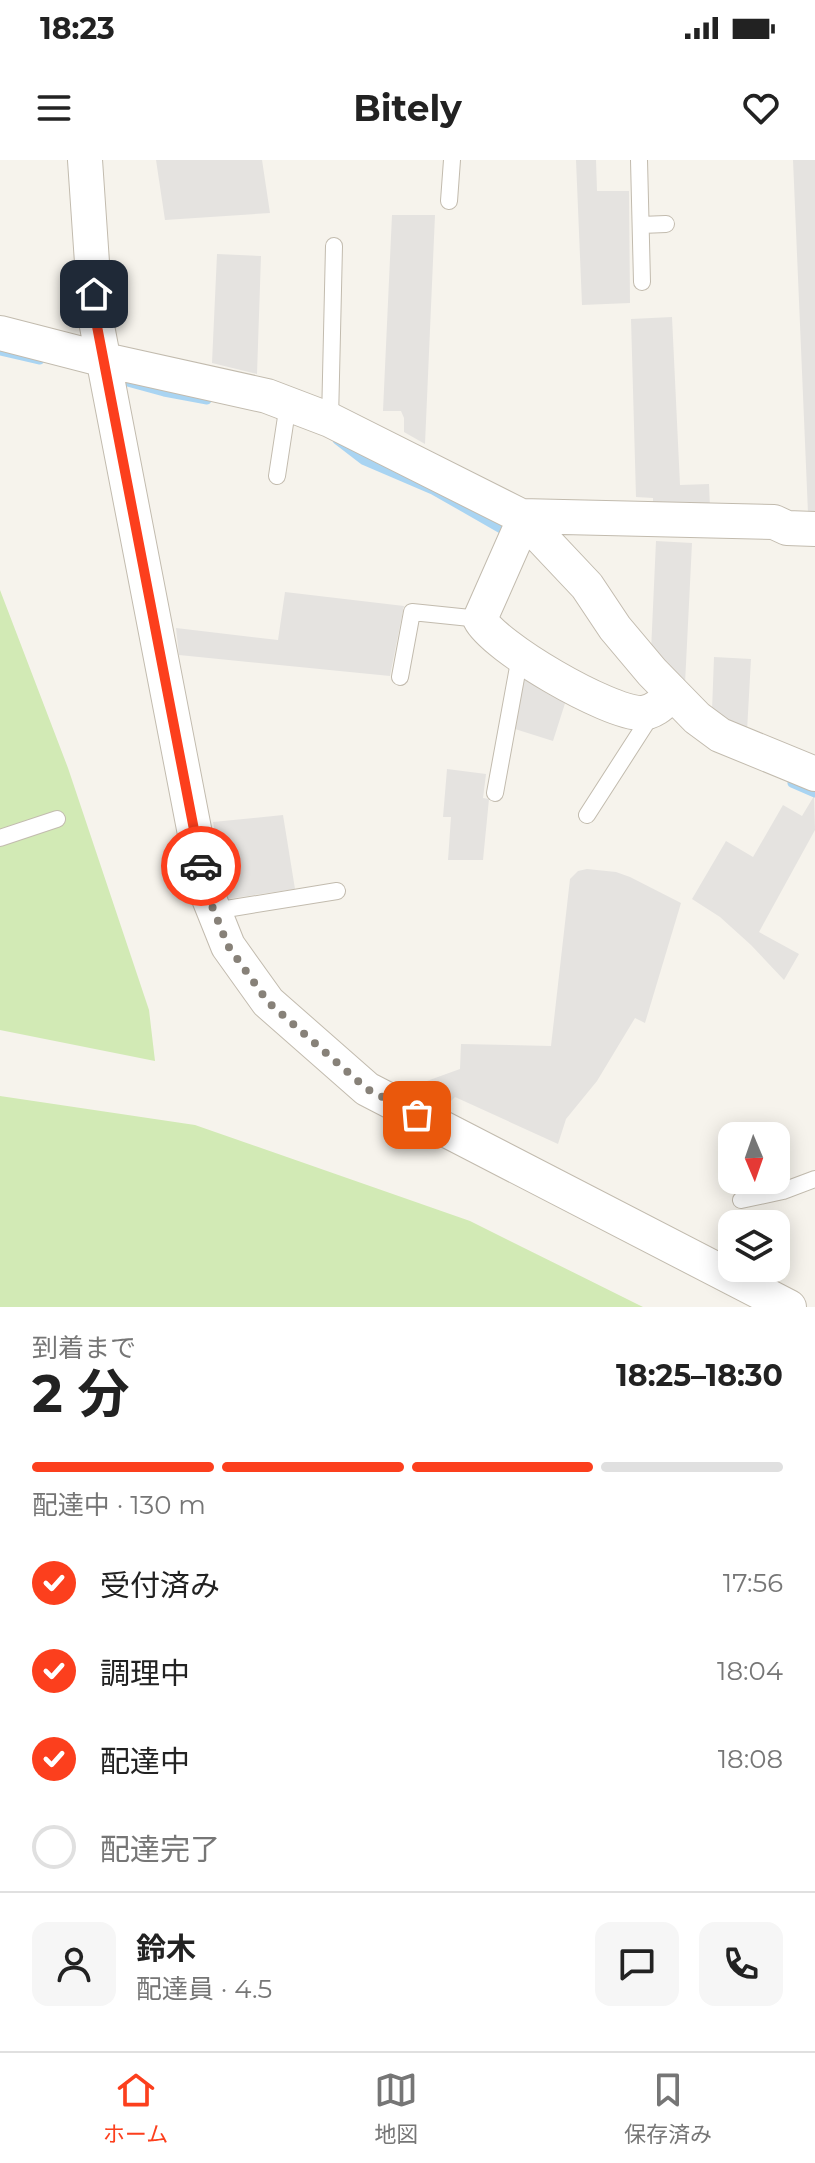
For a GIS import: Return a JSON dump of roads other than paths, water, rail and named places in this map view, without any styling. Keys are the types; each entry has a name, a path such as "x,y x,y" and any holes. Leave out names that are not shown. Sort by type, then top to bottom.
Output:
{"street":[{"path":"85,160 96,321 206,891 228,946 268,1002 367,1089 789,1307"},
{"path":"0,333 267,396 330,420 524,519 587,586 664,702 697,718 720,735 815,774"},
{"path":"524,519 774,522 787,528 815,529"},
{"path":"524,519 480,619 484,627 520,656 562,681 613,704 640,713 664,702"}],"lane":[{"path":"449,201 452,160"},
{"path":"639,160 642,282"},
{"path":"641,225 666,224"},
{"path":"330,420 334,246"},
{"path":"277,476 288,404"},
{"path":"400,677 412,612 480,619"},
{"path":"495,793 520,656"},
{"path":"587,815 664,702"},
{"path":"0,838 57,819"},
{"path":"214,911 337,891"},
{"path":"741,1200 783,1191 815,1179"}],"waterway":[{"path":"0,351 40,360"},
{"path":"120,380 207,400"},
{"path":"337,440 363,460 433,490 510,534"},
{"path":"792,783 815,793"}]}
